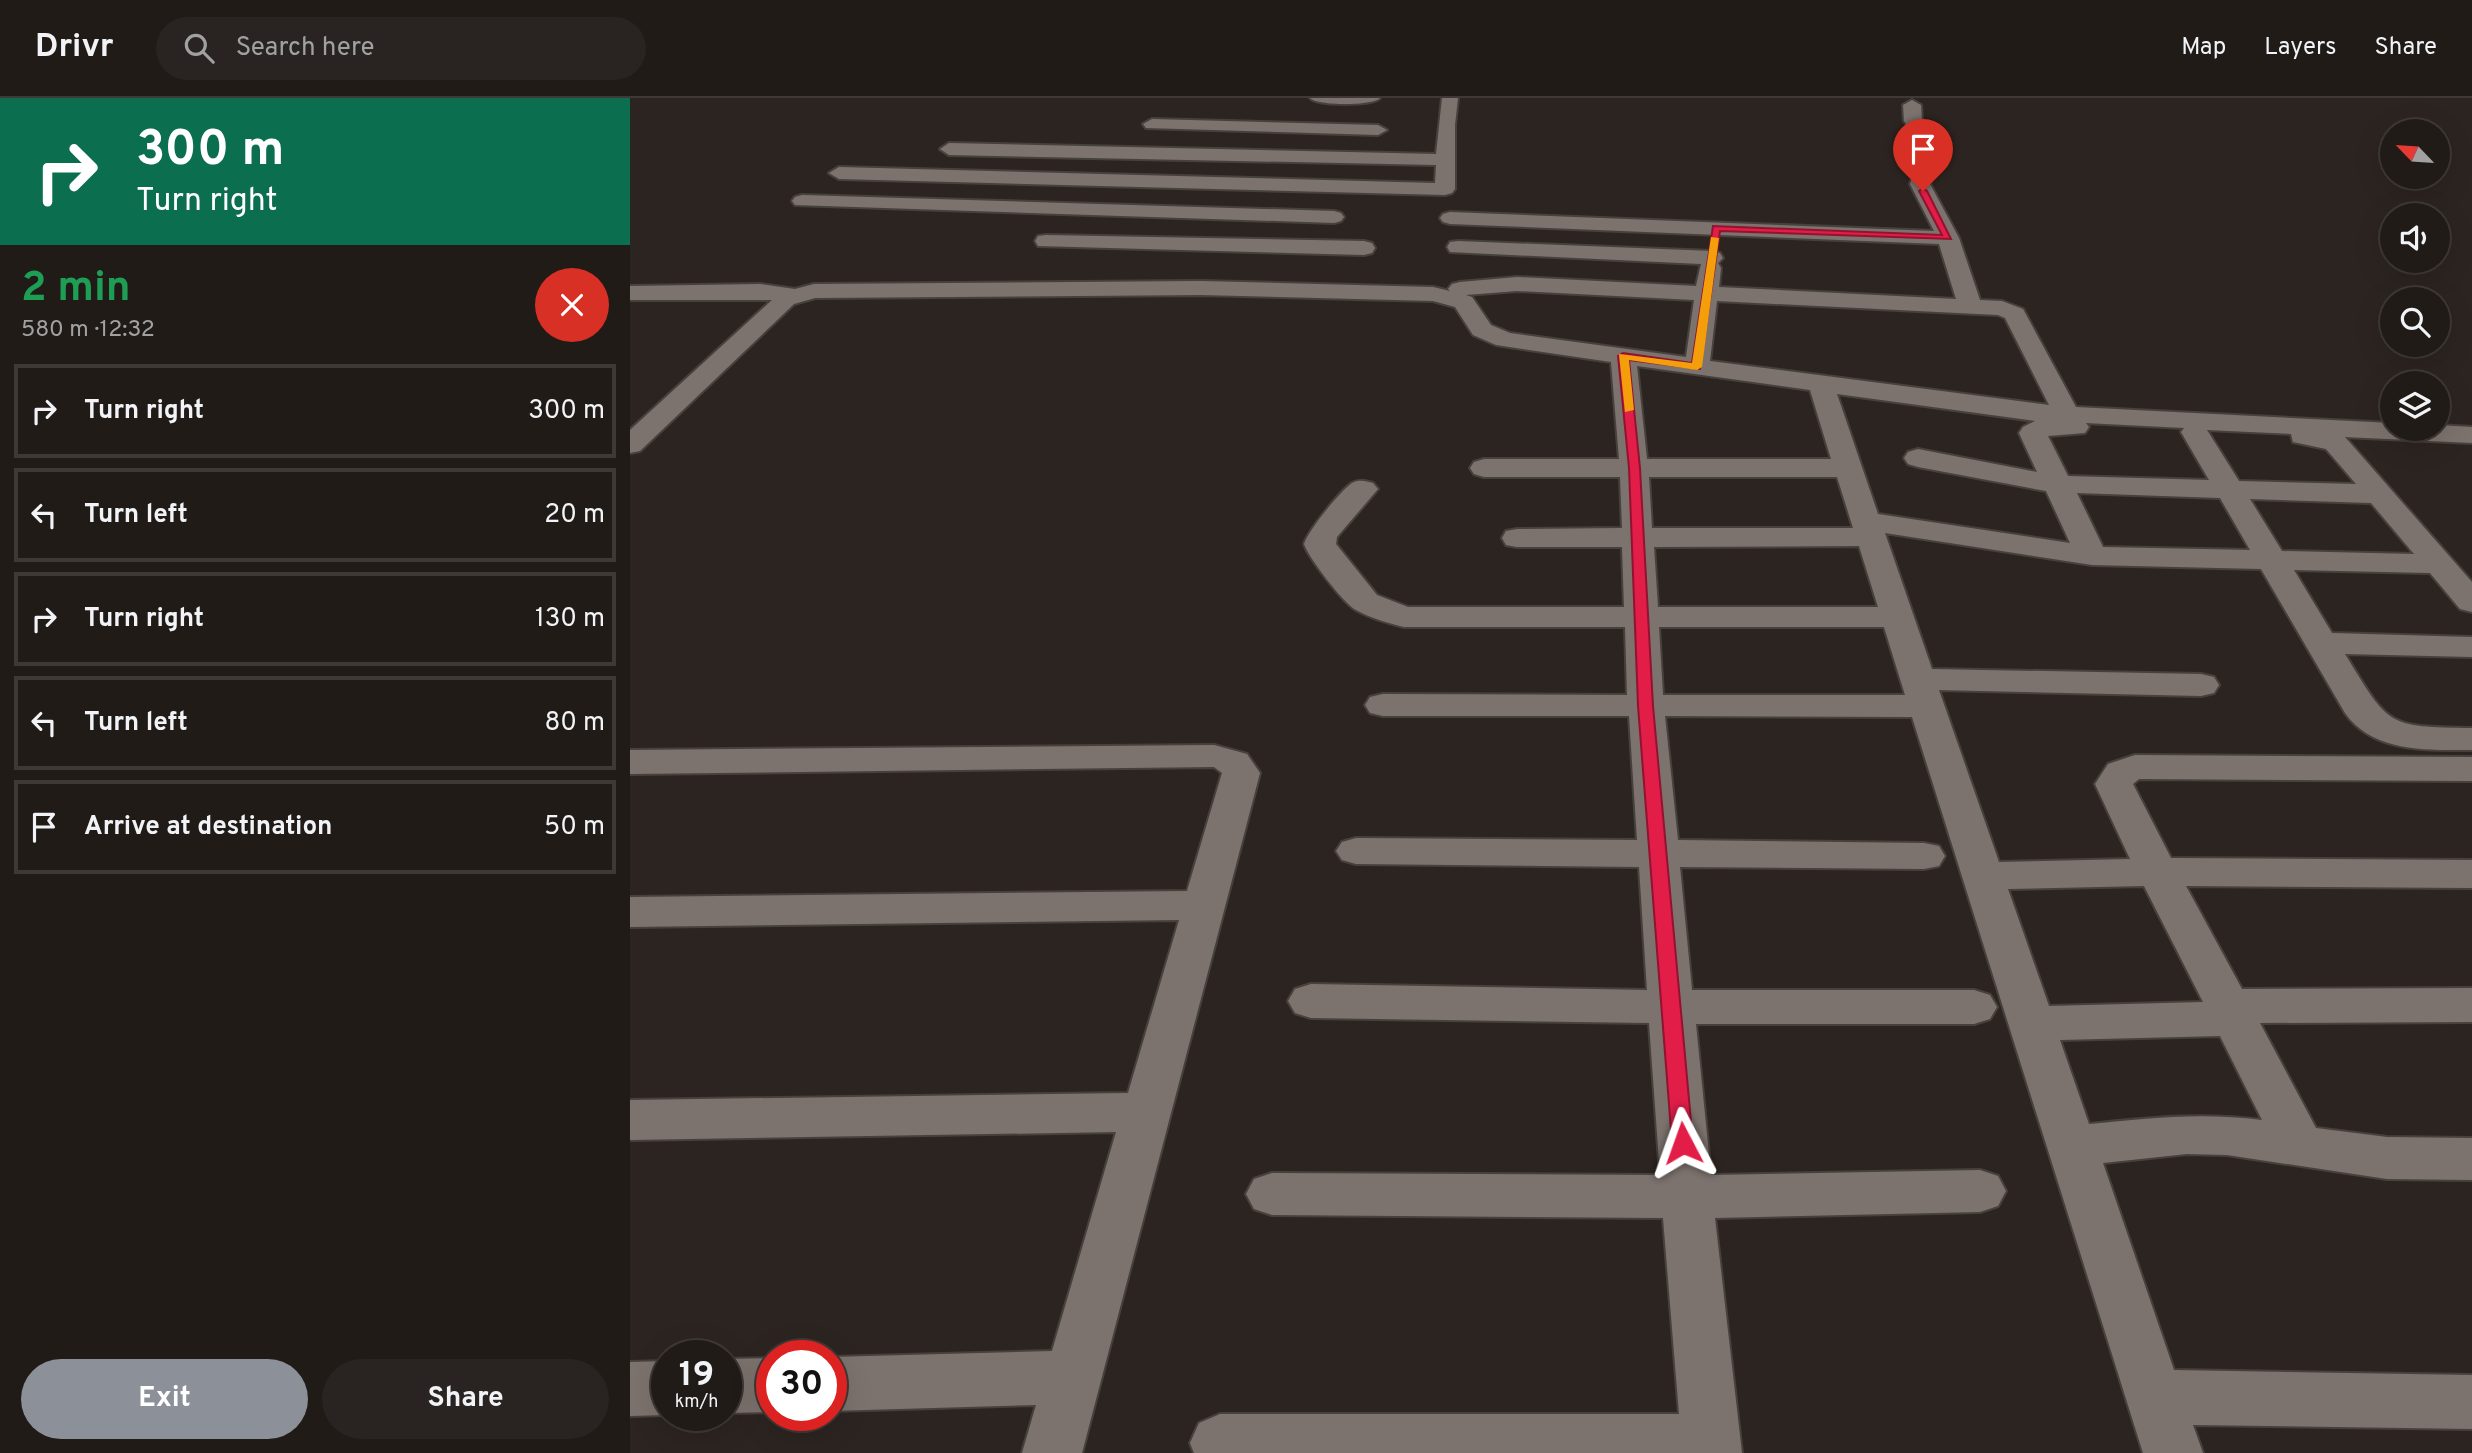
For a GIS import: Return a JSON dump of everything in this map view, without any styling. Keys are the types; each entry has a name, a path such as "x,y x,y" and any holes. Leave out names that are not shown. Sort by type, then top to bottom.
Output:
{"street":[{"path":"1318,98 1372,98"},
{"path":"1160,107 1149,130 1376,136 1388,98"},
{"path":"1450,98 1446,125 1444,200 1458,247 1463,282 1457,293"},
{"path":"1912,105 1913,121 1931,148 1920,184 1948,237 1969,305"},
{"path":"928,148 1447,160"},
{"path":"998,288 1132,153"},
{"path":"839,173 1445,188"},
{"path":"802,201 1334,216"},
{"path":"1450,218 1948,237"},
{"path":"1697,367 1716,228"},
{"path":"1046,241 1364,248"},
{"path":"1458,247 1712,258"},
{"path":"630,444 779,303 795,296 814,292 998,288 1215,288 1457,293 1517,284 2002,308 2015,314 2067,415"},
{"path":"630,293 752,291 795,296"},
{"path":"1457,293 1482,330 1494,337 2003,410 2472,435"},
{"path":"1220,1443 1712,1448 1687,1197 1646,706 1634,468 1623,356"},
{"path":"1821,384 2173,1453"},
{"path":"2092,556 2033,433 2035,430 2053,426 2328,439 2336,443 2472,602"},
{"path":"2194,432 2274,560 2363,713 2376,727 2416,738 2472,739"},
{"path":"1918,458 2057,484 2379,494"},
{"path":"1484,468 1850,468"},
{"path":"1363,489 1322,535 1322,551 1366,602 1404,617 1898,617"},
{"path":"1517,538 1870,529 2092,556 2440,565"},
{"path":"2322,643 2472,647"},
{"path":"1383,705 1646,706 1923,692 2201,685"},
{"path":"630,762 1226,758 1234,762 1241,773 1052,1453"},
{"path":"2299,1143 2114,784 2123,770 2135,767 2472,769"},
{"path":"1356,850 1924,856"},
{"path":"1982,876 2158,872 2472,874"},
{"path":"630,912 1205,905"},
{"path":"1311,1000 1673,1007 1974,1007"},
{"path":"2030,1024 2233,1012 2472,1005"},
{"path":"630,1120 1147,1112"},
{"path":"2070,1146 2187,1134 2227,1135 2299,1143 2387,1158 2472,1159"},
{"path":"1272,1194 1687,1197 1980,1191"},
{"path":"847,1384 1072,1377"},
{"path":"630,1389 651,1388"},
{"path":"2154,1397 2472,1402"}],"slow traffic":[{"path":"1629,410 1623,356 1697,367 1714,238"}],"route":[{"path":"1683,1143 1646,706 1634,468 1623,356 1697,367 1716,228 1948,237 1923,191"}]}
